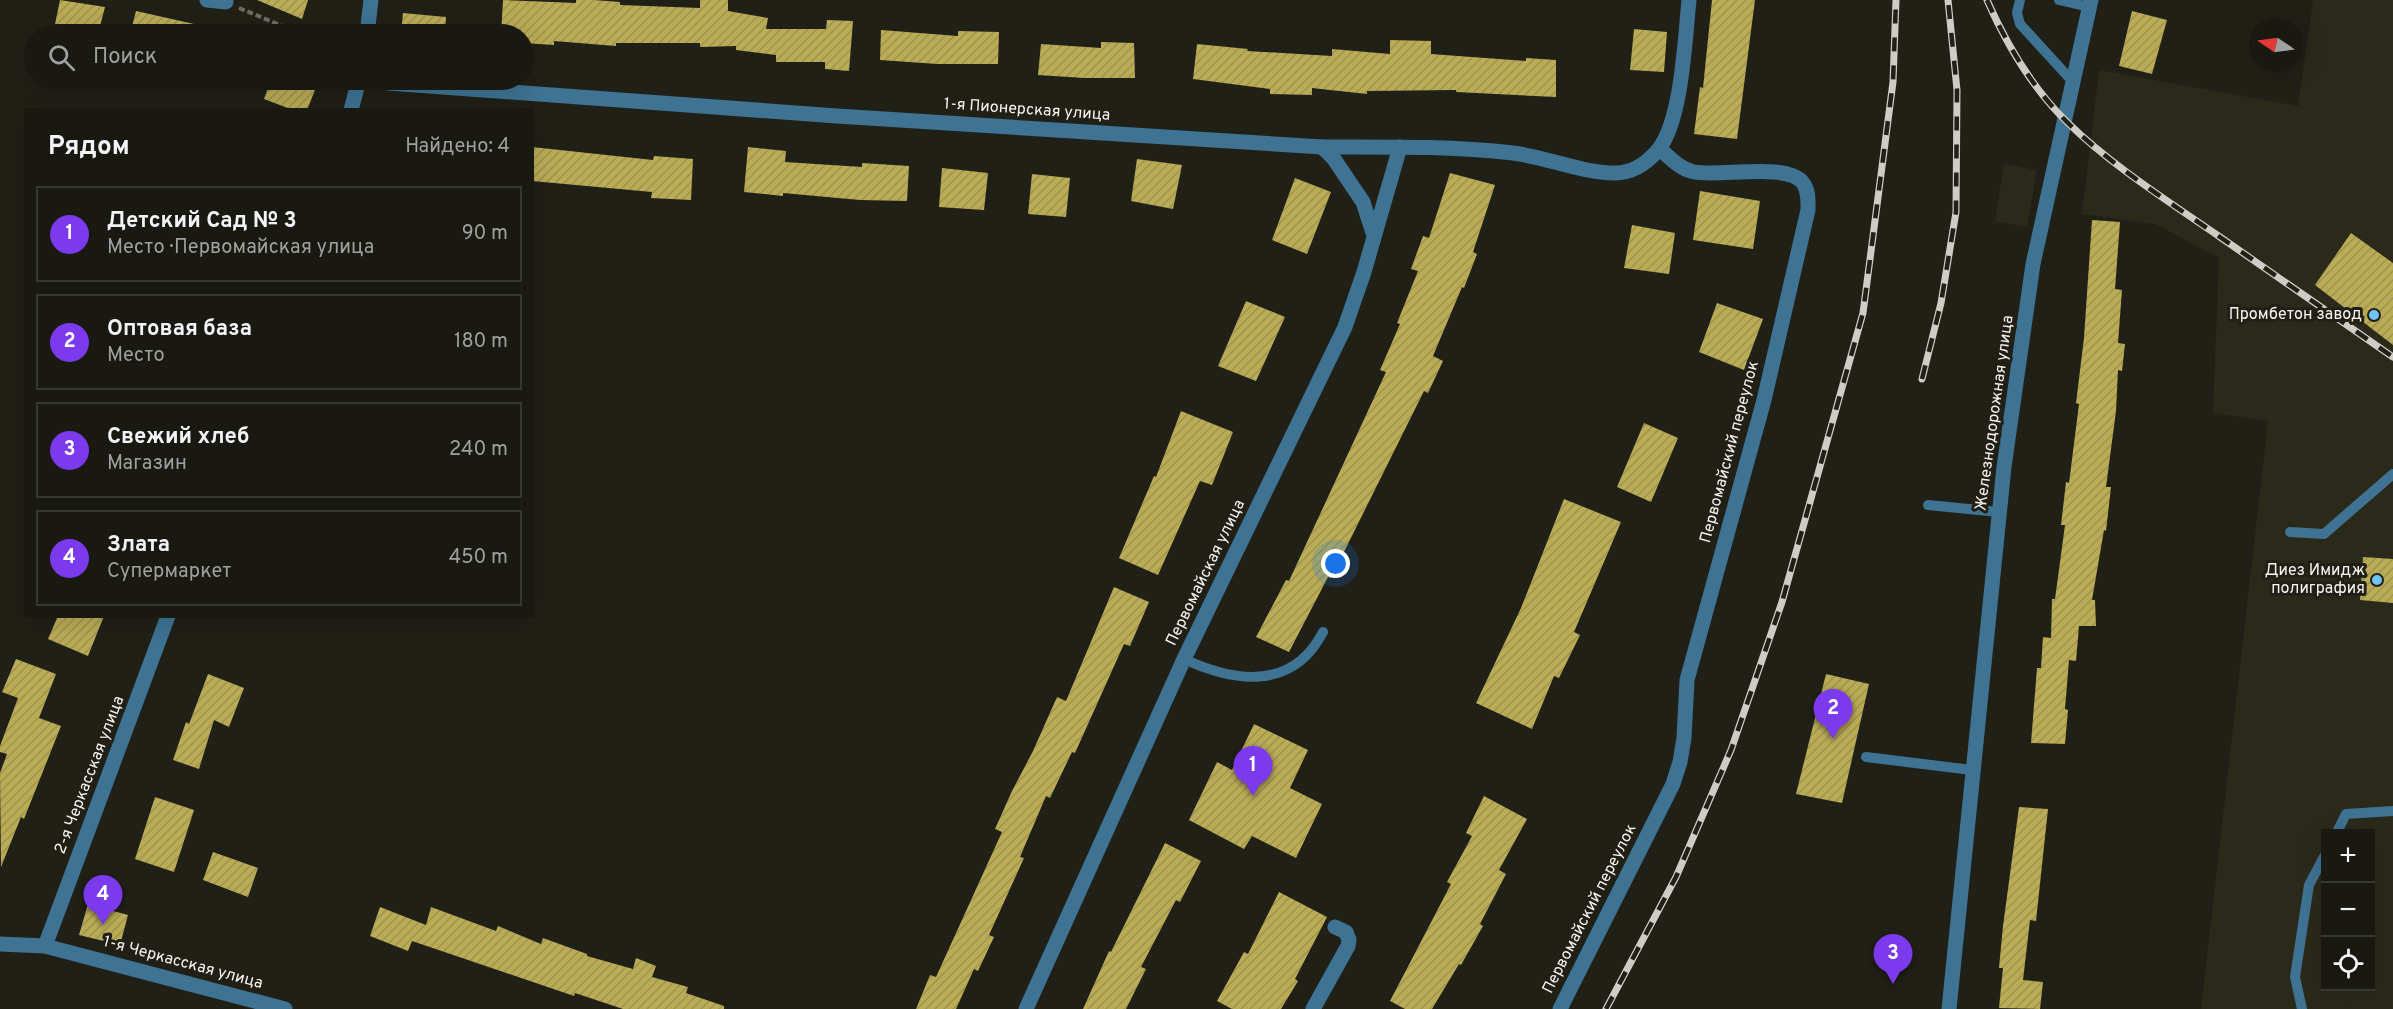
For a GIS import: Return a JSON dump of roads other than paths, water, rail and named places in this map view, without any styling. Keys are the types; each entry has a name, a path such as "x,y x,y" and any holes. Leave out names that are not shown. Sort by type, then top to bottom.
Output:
{"street":[{"path":"207,0 226,3"},
{"path":"368,24 371,0"},
{"path":"1660,149 1672,120 1678,95 1689,0"},
{"name":"Железнодорожная улица","path":"1949,1009 1999,512 2033,264 2090,3"},
{"path":"352,108 356,90"},
{"name":"1-я Пионерская улица","path":"483,90 837,116 1322,147 1400,147 1511,153 1533,156 1597,172 1615,173 1634,169 1660,149"},
{"path":"1322,147 1334,159 1363,202 1374,236"},
{"name":"Первомайская улица","path":"1026,1009 1184,659 1345,327 1400,147"},
{"name":"Первомайский переулок","path":"1560,1009 1673,784 1680,762 1687,680 1764,400 1808,210 1805,185 1798,177 1757,172 1722,174 1695,172 1676,163 1660,149"},
{"name":"2-я Черкасская улица","path":"45,946 167,618"},
{"path":"1313,1009 1348,946 1349,940 1346,932 1335,927"},
{"name":"1-я Черкасская улица","path":"0,944 45,946 285,1009"}],"lane":[{"path":"2020,0 2017,13 2020,24 2073,82"},
{"path":"2059,0 2090,3"},
{"path":"2290,532 2324,534 2393,474"},
{"path":"1928,505 1999,512"},
{"path":"1184,659 1212,672 1223,674 1243,677 1274,675 1297,664 1314,650 1323,632"},
{"path":"1866,757 1972,770"},
{"path":"2338,829 2346,814 2393,811"},
{"path":"2302,1009 2295,977 2308,885 2321,861"}],"railway":[{"path":"1606,1009 1676,877 1731,750 1782,602 1863,313 1893,82 1896,0"},
{"path":"1922,379 1941,303 1956,212 1957,90 1948,0"},
{"path":"1987,0 2003,33 2032,80 2055,109 2084,138 2141,182 2393,357"}],"place":[{"name":"Промбетон завод","path":"2374,315"},
{"name":"Диез Имидж полиграфия","path":"2377,580"},
{"name":"Оптовая база","path":"1833,739"},
{"name":"Детский Сад № 3","path":"1253,796"},
{"name":"Злата","path":"103,925"},
{"name":"Свежий хлеб","path":"1893,984"}]}
